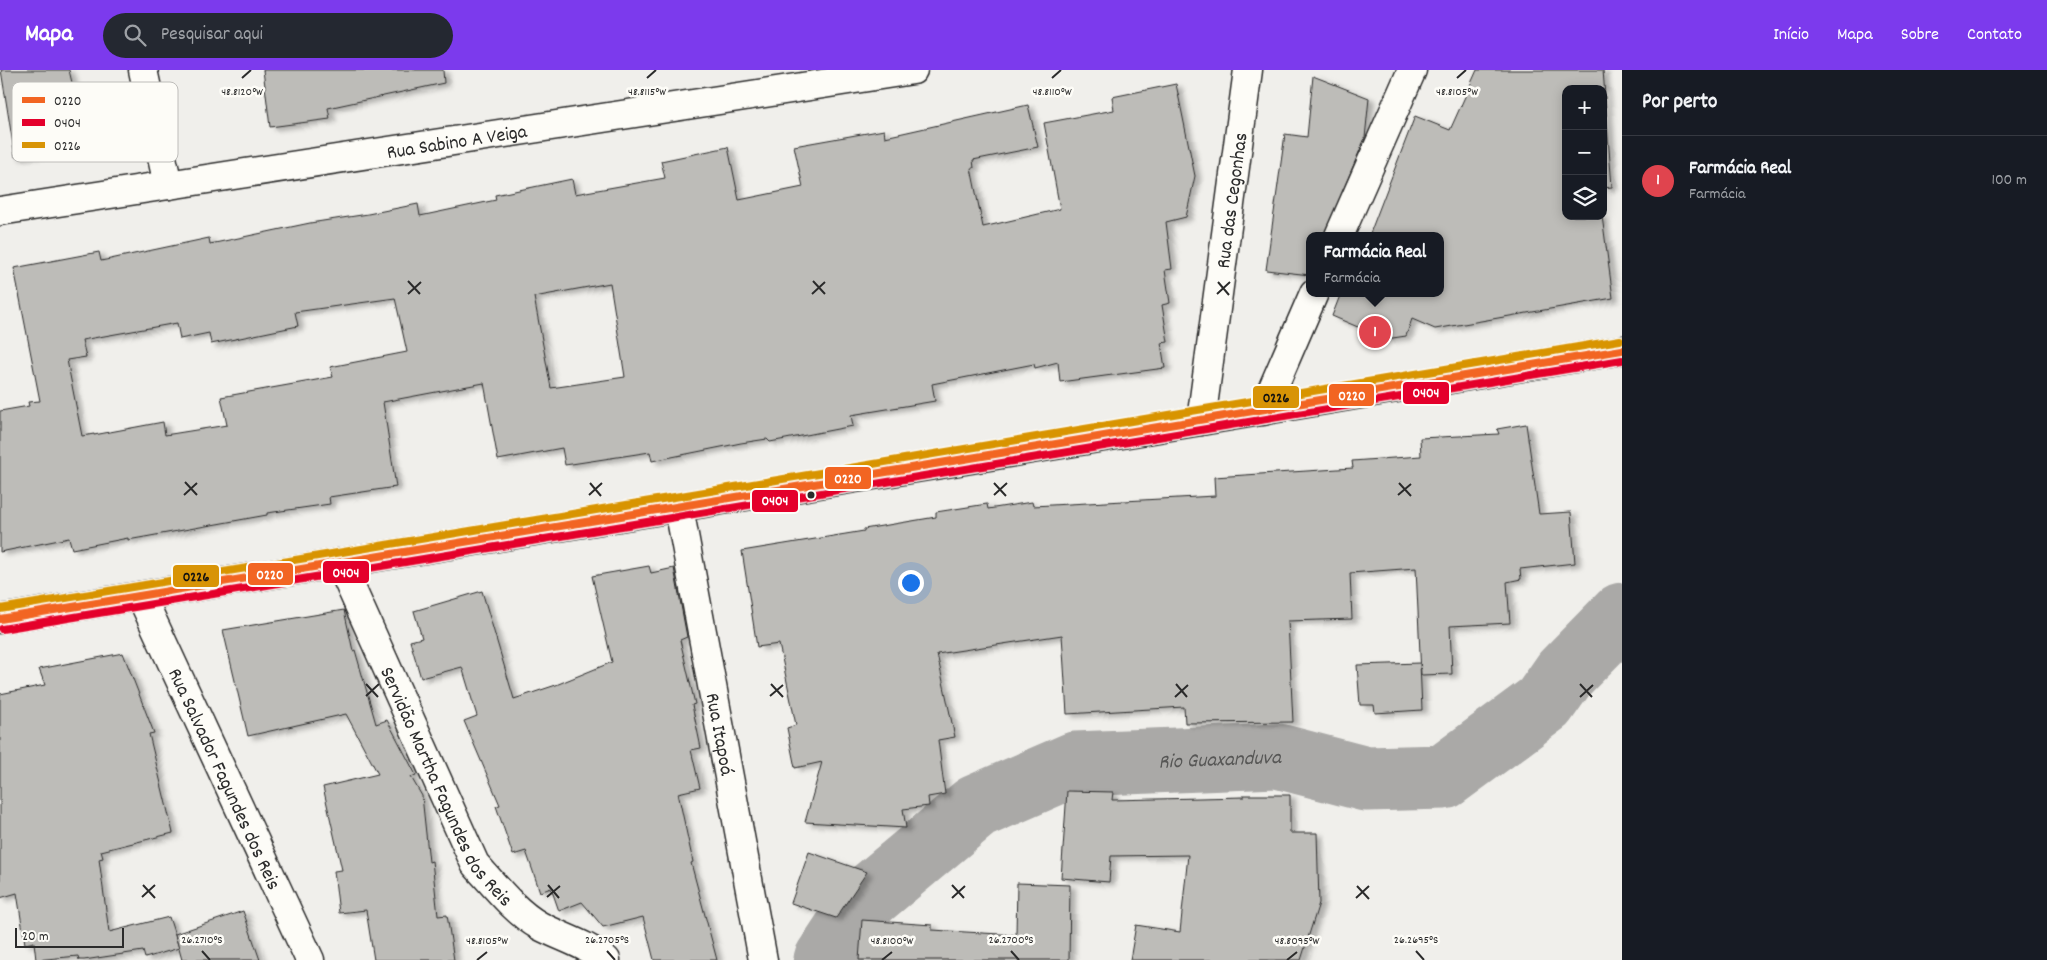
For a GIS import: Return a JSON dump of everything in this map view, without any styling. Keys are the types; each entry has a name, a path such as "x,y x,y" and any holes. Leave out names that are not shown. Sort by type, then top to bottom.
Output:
{"street":[{"name":"Rua Sabino A Veiga","path":"0,211 913,70"},
{"name":"Rua das Cegonhas","path":"1201,421 1248,70"},
{"path":"1341,232 1412,70"},
{"path":"163,162 168,185"},
{"path":"1263,411 1312,297"},
{"path":"0,619 1619,351"},
{"name":"Rua Itapoá","path":"679,508 763,960"},
{"name":"Servidão Martha Fagundes dos Reis","path":"340,563 475,864 508,901 538,925 592,949 606,960"},
{"name":"Rua Salvador Fagundes dos Reis","path":"141,596 310,960"}],"building":[{"path":"1,70 69,70 72,82 12,82 12,138"},
{"path":"263,70 443,70 444,83 328,108 330,119 270,127"},
{"path":"1477,70 1603,70 1604,85 1562,85 1562,220 1603,220 1613,298 1435,329 1412,319 1406,336 1386,339 1332,316 1339,297 1444,297 1444,232 1371,232 1415,116 1450,130"},
{"path":"1313,76 1369,98 1365,138 1326,232 1306,232 1306,275 1266,270 1285,134 1307,137"},
{"path":"1176,84 1195,176 1186,217 1166,222 1172,269 1165,270 1170,303 1162,305 1168,342 1161,343 1165,368 1060,382 1058,362 1035,368 1034,364 932,384 935,401 851,415 853,426 770,442 767,439 741,443 652,461 650,452 565,465 562,448 498,460 484,383 383,402 396,487 329,497 330,504 267,513 267,515 128,540 128,538 72,549 69,538 0,552 0,411 29,406 28,402 40,401 14,268 99,252 101,261 209,238 210,244 310,223 418,204 420,216 496,200 495,195 572,179 575,194 665,178 661,161 728,147 739,200 803,187 794,146 884,130 885,137 1028,105 1038,147 973,160 974,168 971,168 983,227 1060,209 1044,123 1114,110 1112,97","holes":["610,283 625,377 551,388 534,297","395,298 407,352 330,367 333,377 221,397 227,425 165,435 163,422 82,436 67,360 86,357 82,340 177,323 180,339 209,333 211,344 298,326 295,312"]},
{"path":"1607,122 1612,187 1607,188"},
{"path":"1526,424 1539,514 1571,512 1575,563 1520,569 1521,579 1507,582 1510,623 1450,626 1452,674 1421,675 1416,568 1350,573 1352,619 1288,621 1293,722 1185,723 1184,707 1067,714 1062,635 937,654 955,737 938,740 945,794 928,797 929,806 903,809 906,828 805,822 822,762 795,768 787,728 796,725 779,644 757,647 742,551 864,531 864,529 936,517 936,512 987,504 988,509 1032,502 1033,506 1215,496 1214,477 1353,468 1352,461 1421,456 1420,438 1499,434 1497,429"},
{"path":"649,566 651,573 674,568 687,637 680,640 695,704 692,705 701,748 691,750 700,788 678,793 693,862 691,863 717,960 654,960 643,917 603,927 582,902 559,911 551,888 540,892 526,851 513,855 496,806 500,805 464,721 477,716 462,667 421,678 410,641 422,638 414,611 482,591 514,699 556,685 612,662 592,576"},
{"path":"344,610 353,651 355,650 376,724 387,720 416,775 411,777 422,796 429,862 432,861 438,916 447,915 454,960 374,960 366,910 339,913 334,871 342,870 323,787 378,774 346,714 248,736 223,630"},
{"path":"123,653 154,733 149,734 173,833 101,851 103,858 99,859 109,932 169,917 179,948 145,958 143,951 84,960 79,960 78,956 36,960 34,942 25,944 17,893 0,898 0,694 45,685 39,669"},
{"path":"1420,663 1422,710 1375,713 1374,705 1360,705 1357,665"},
{"path":"1067,791 1113,792 1112,800 1290,795 1290,833 1317,833 1319,903 1301,960 1130,960 1136,925 1180,932 1188,855 1111,856 1109,882 1061,878"},
{"path":"809,852 867,872 836,918 791,903"},
{"path":"1017,883 1070,885 1069,960 859,960 862,920 932,925 932,930 1016,935"},
{"path":"243,911 260,960 182,960 175,934"}],"waterway":[{"name":"Rio Guaxanduva","path":"826,960 867,898 976,807 1075,764 1278,756 1366,779 1444,777 1544,703 1565,673 1622,615"}],"transit line":[{"name":"0226","path":"0,609 1620,340"},
{"name":"0220","path":"0,619 1622,350"},
{"name":"0404","path":"2,629 1622,360"}],"place":[{"name":"Farmácia Real","path":"1375,332"}]}
